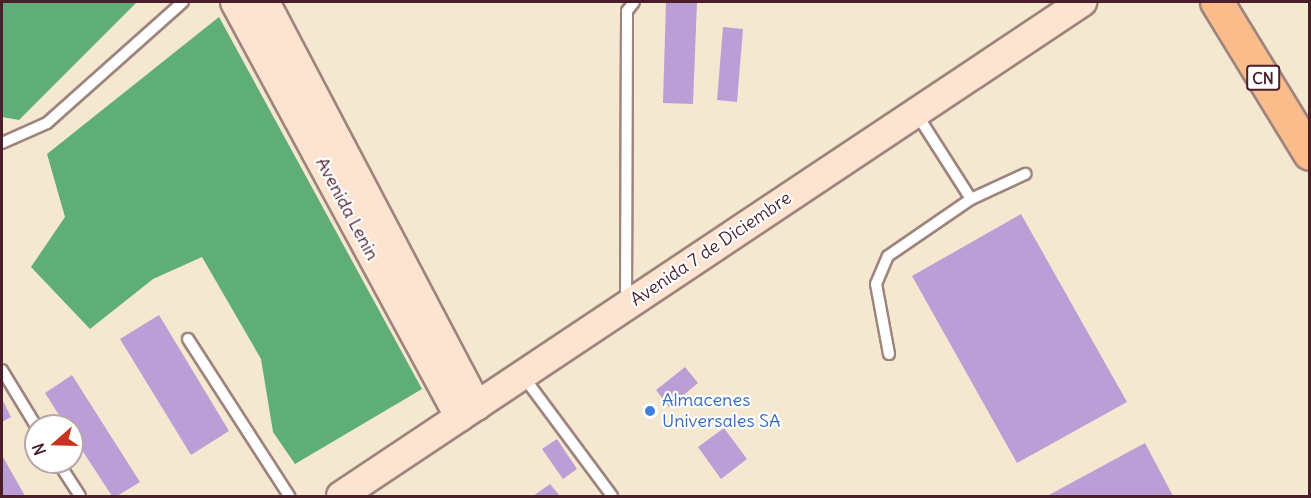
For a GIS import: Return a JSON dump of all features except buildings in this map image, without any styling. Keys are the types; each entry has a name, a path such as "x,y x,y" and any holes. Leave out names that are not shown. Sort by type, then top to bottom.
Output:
{"main road":[{"name":"Avenida Lenin","path":"235,2 468,412"},
{"name":"Avenida Lenin","path":"265,2 468,412"},
{"name":"Avenida 7 de Diciembre","path":"341,496 1082,2"},
{"name":"CN","path":"1217,2 1310,154"}],"lane":[{"path":"2,143 47,123 183,2"},
{"path":"626,306 627,11 634,2"},
{"path":"916,112 971,199"},
{"path":"889,354 876,284 888,256 971,199 1025,174"},
{"path":"188,339 289,496"},
{"path":"2,370 29,414"},
{"path":"522,375 612,496"},
{"path":"66,474 80,496"}],"green space":[{"path":"2,2 137,2 19,120 2,117"},
{"path":"219,17 422,389 295,464 273,432 261,359 202,257 153,279 90,329 31,267 65,217 47,154"}],"place":[{"name":"Almacenes Universales SA","path":"650,411"}]}
